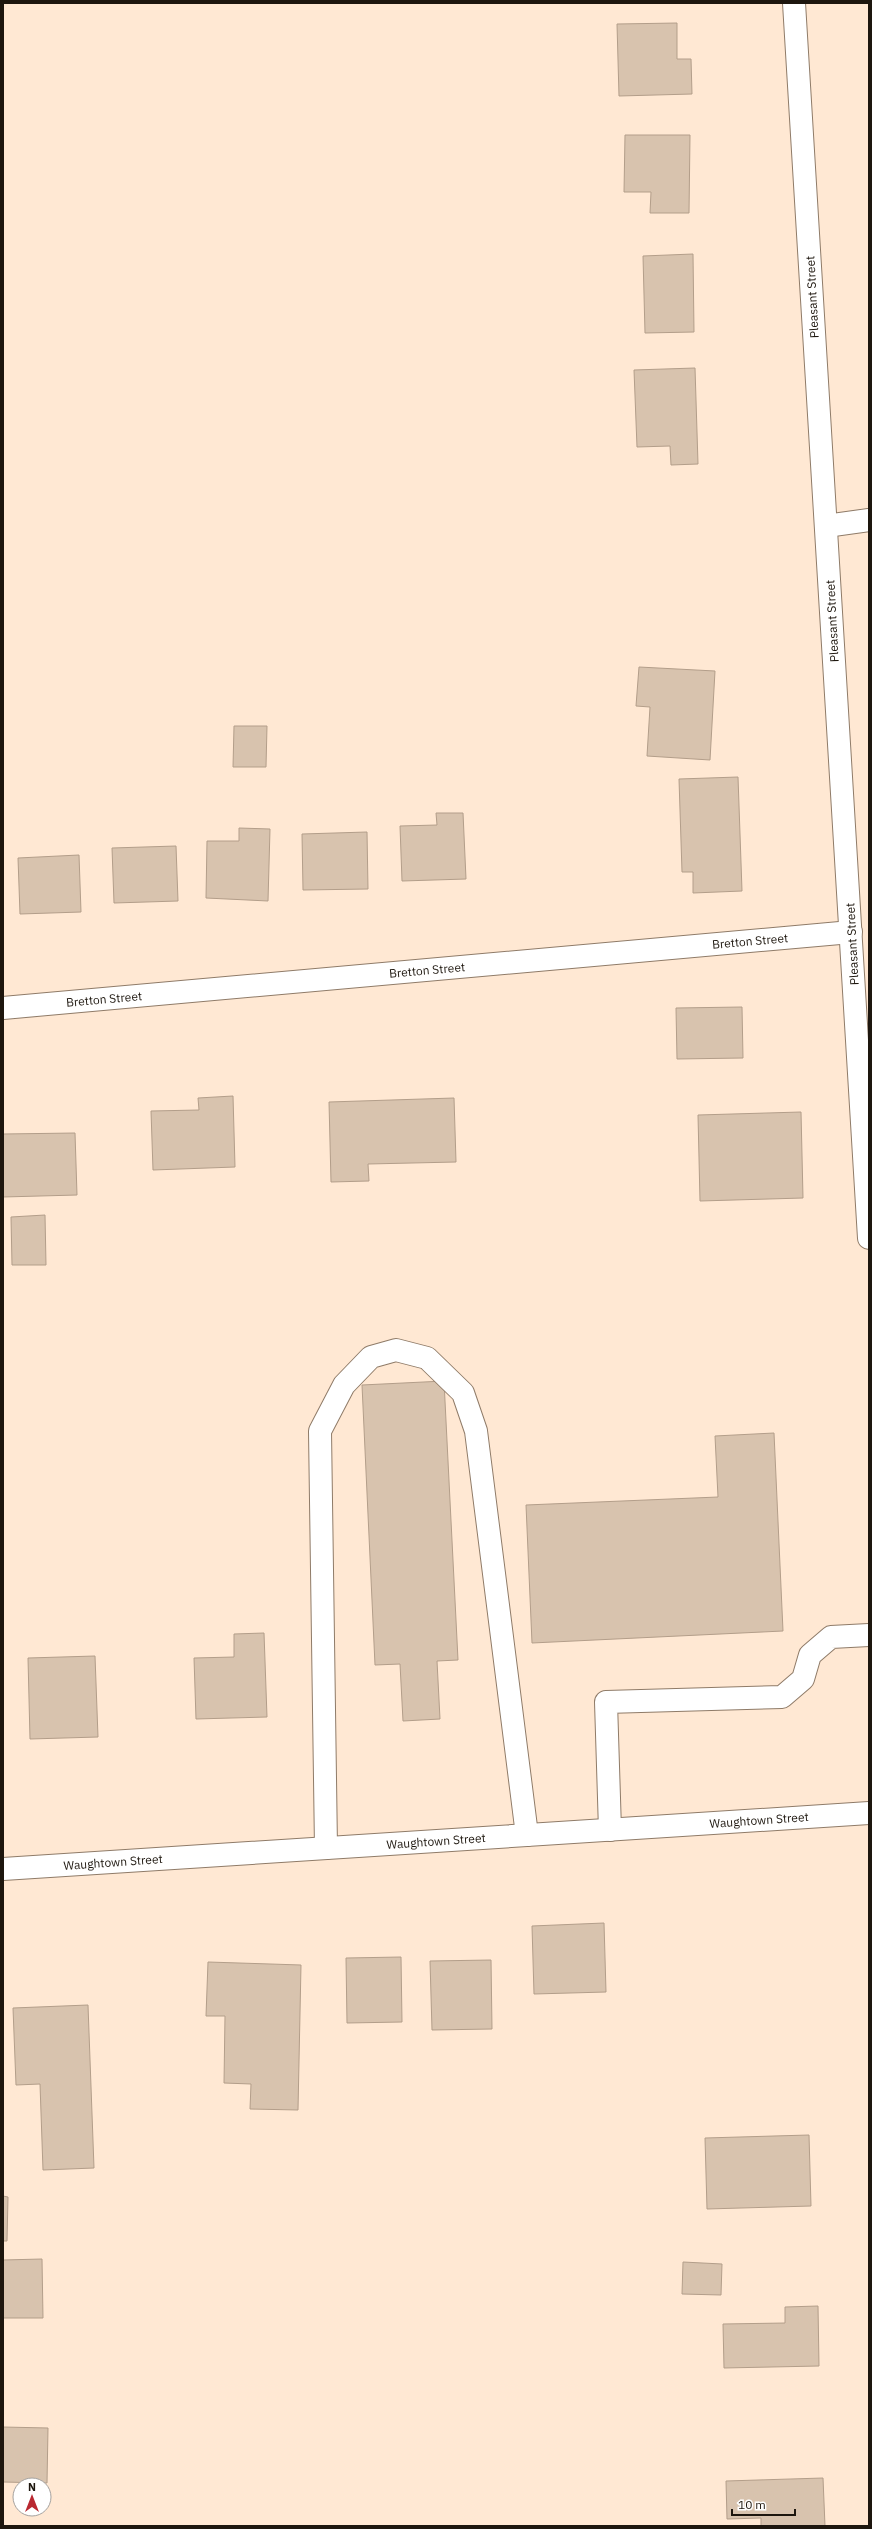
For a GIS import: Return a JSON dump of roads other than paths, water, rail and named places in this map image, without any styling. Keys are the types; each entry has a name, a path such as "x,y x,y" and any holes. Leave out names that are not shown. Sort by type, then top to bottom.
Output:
{"street":[{"name":"Pleasant Street","path":"794,3 869,1238"},
{"path":"826,526 869,520"},
{"name":"Bretton Street","path":"3,1008 851,932"},
{"path":"326,1848 320,1431 344,1385 371,1358 396,1350 427,1358 463,1393 476,1431 527,1836"},
{"path":"610,1830 606,1702 782,1697 803,1679 810,1654 831,1637 869,1635"},
{"name":"Waughtown Street","path":"3,1870 869,1813"}]}
